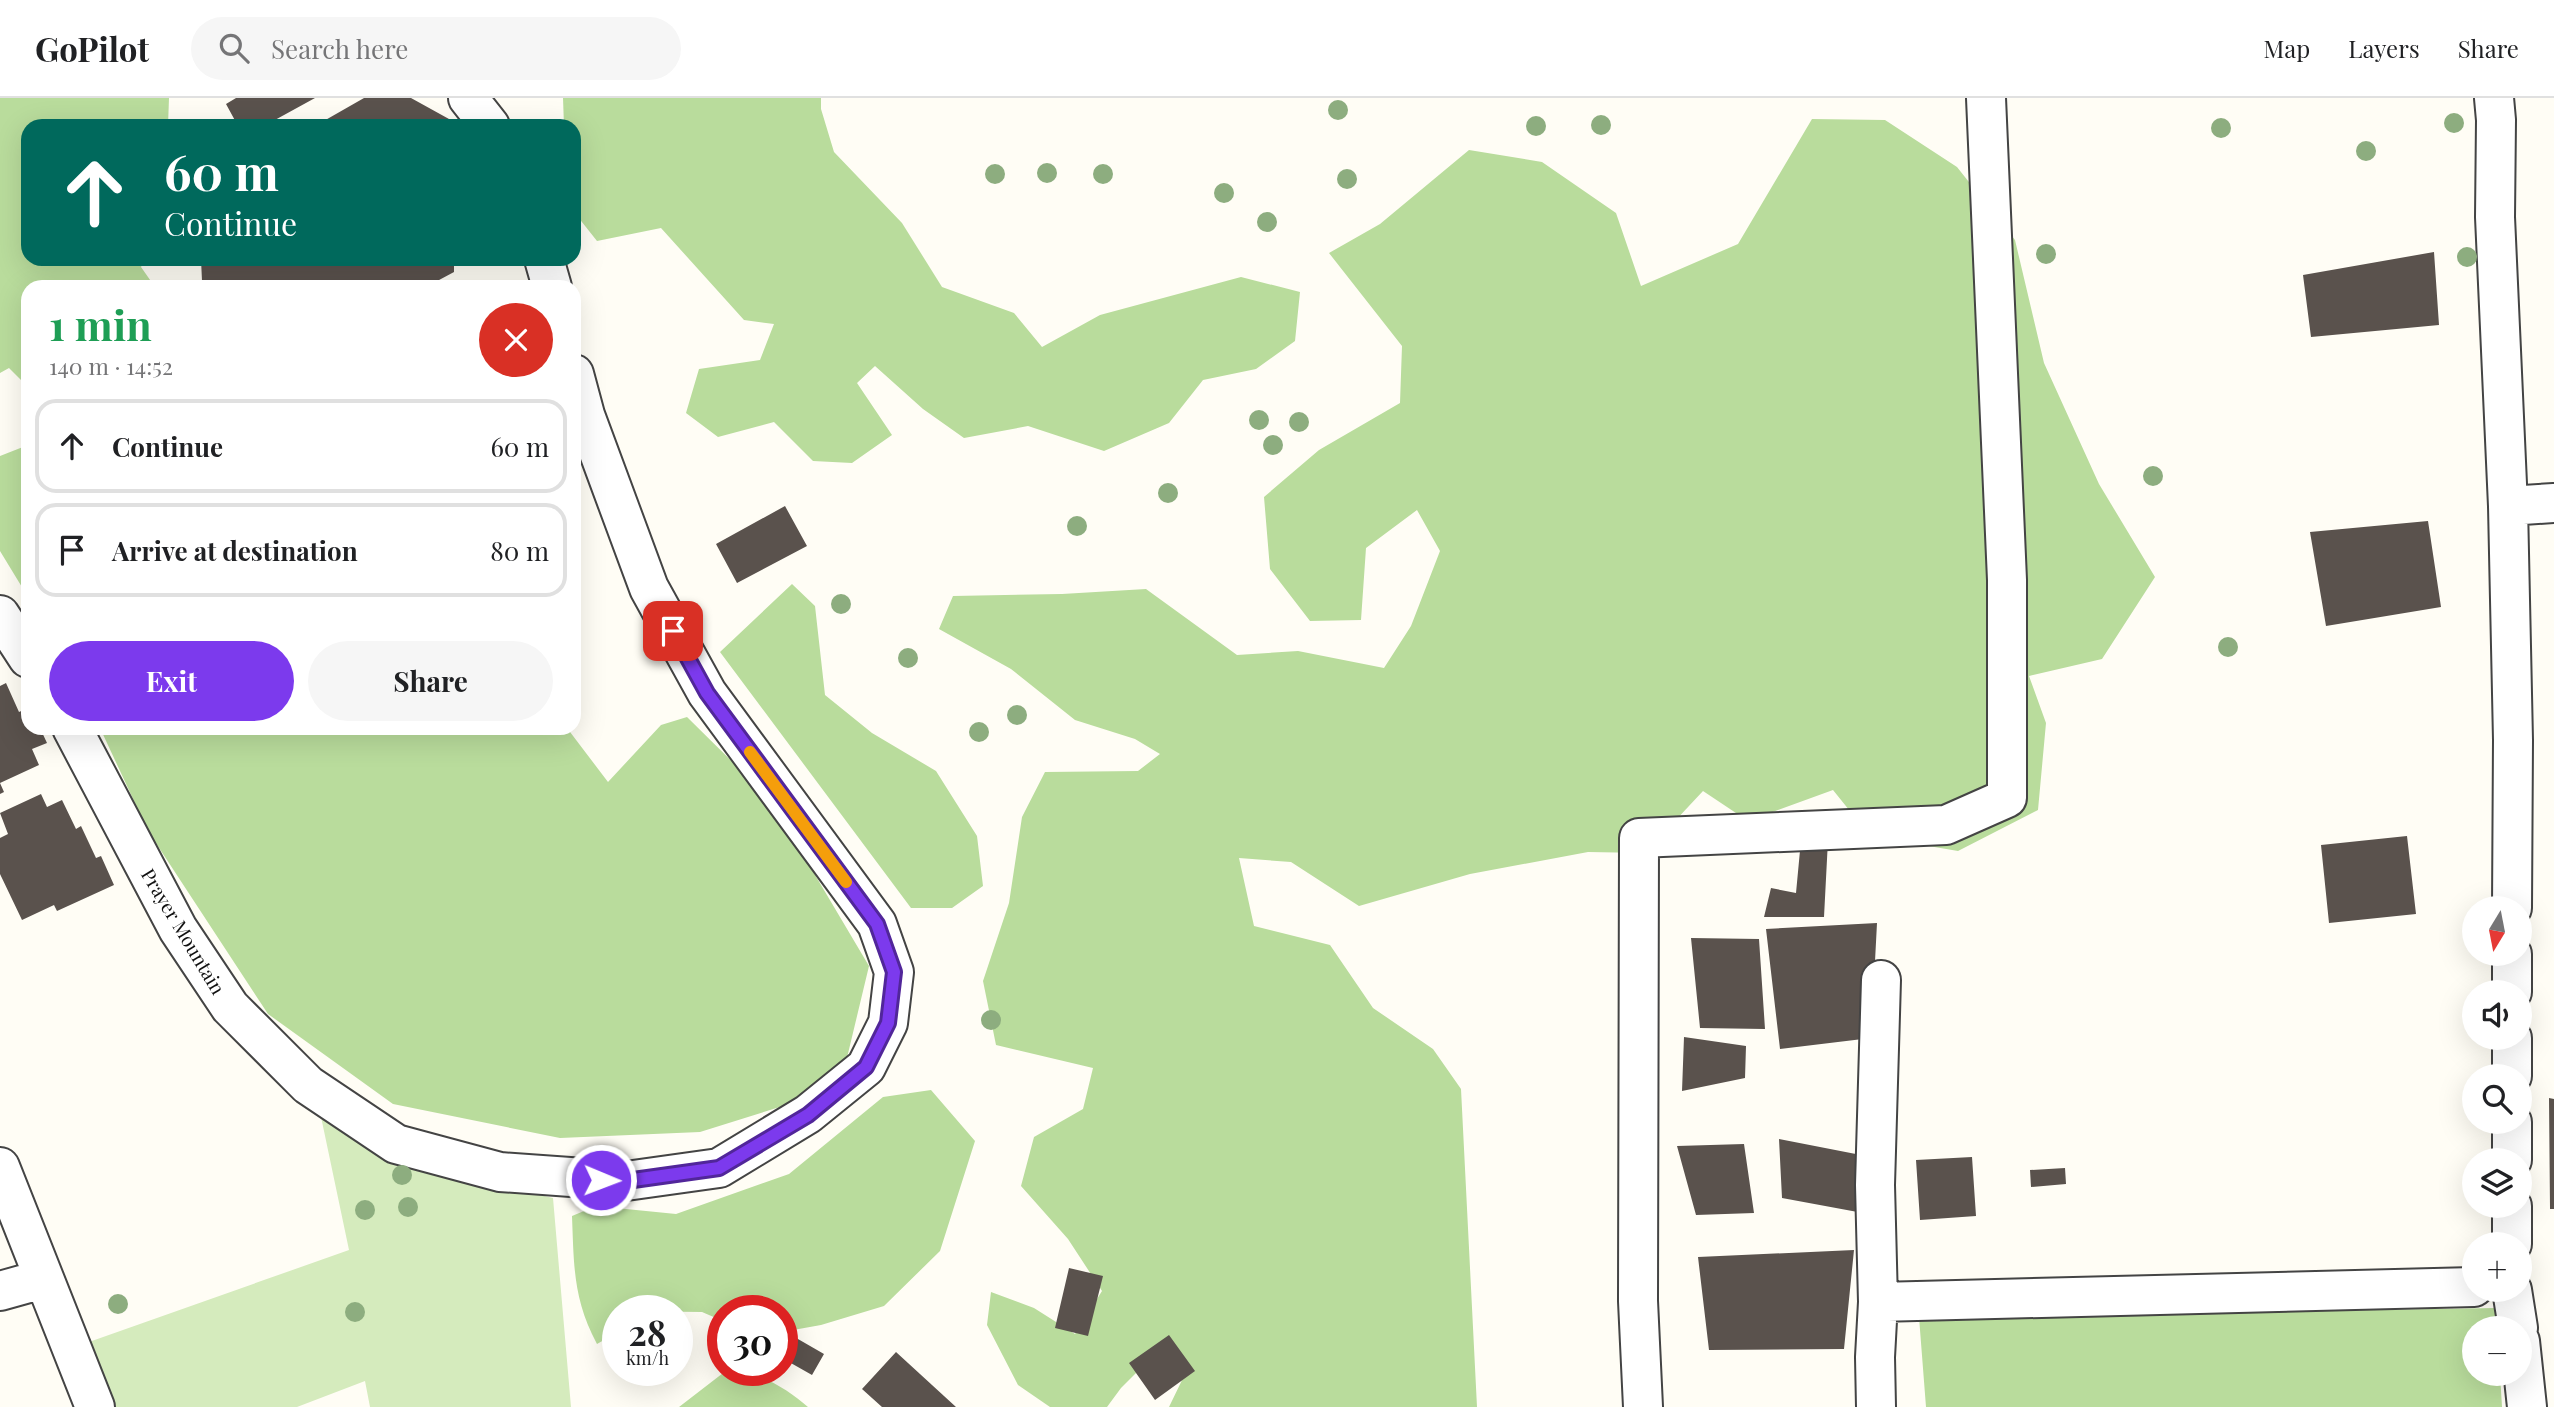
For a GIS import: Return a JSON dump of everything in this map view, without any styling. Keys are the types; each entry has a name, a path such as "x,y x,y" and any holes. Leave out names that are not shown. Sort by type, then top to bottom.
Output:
{"street":[{"path":"468,98 484,119"},
{"path":"1643,1407 1639,1301 1639,838 1946,824 2007,798 2007,580 1986,98"},
{"path":"2494,98 2495,217 2508,506 2512,896"},
{"name":"Prayer Mountain","path":"76,735 178,929 230,1007 308,1086 396,1144 500,1172 626,1181 719,1168 808,1115 866,1067 888,1023 894,972 877,924 707,693 649,588 581,400"},
{"path":"2508,506 2554,503"},
{"path":"0,615 21,647"},
{"path":"1876,1407 1878,1302 1875,1185 1881,980"},
{"path":"0,1167 95,1407"},
{"path":"0,1291 43,1279"},
{"path":"1878,1302 2462,1287"}],"green space":[{"path":"0,98 169,98 168,119 21,119 21,266 142,266 150,280 21,280 21,380 9,368 0,373"},
{"path":"563,98 821,98 821,109 834,152 902,223 942,287 1014,313 1042,347 1100,315 1241,277 1300,292 1295,341 1256,369 1203,380 1169,423 1104,451 1028,426 964,438 923,409 875,366 857,383 892,435 852,463 813,461 774,422 718,437 686,413 699,369 760,360 774,324 744,320 661,228 597,241 581,221 581,119 564,119"},
{"path":"1812,119 1885,120 1957,167 2015,240 2044,363 2099,484 2155,577 2102,659 2029,676 2046,723 2038,810 1958,851 1870,836 1833,790 1748,821 1703,791 1645,853 1588,852 1470,874 1359,906 1291,862 1239,858 1254,926 1330,945 1373,1008 1433,1049 1461,1089 1477,1407 1169,1407 1185,1374 1149,1360 1121,1388 1107,1407 1050,1407 1018,1385 987,1325 991,1292 1034,1308 1075,1334 1102,1291 1068,1239 1021,1186 1034,1137 1083,1109 1093,1068 996,1045 983,981 1009,903 1022,817 1045,772 1138,771 1160,754 1135,739 1075,720 1011,669 939,629 953,596 1146,589 1237,655 1298,651 1384,668 1411,626 1440,551 1417,510 1366,548 1361,620 1310,621 1270,569 1264,497 1319,450 1400,403 1402,346 1329,253 1380,224 1469,150 1542,162 1616,213 1641,286 1738,244"},
{"path":"21,448 21,586 0,551 0,456"},
{"path":"792,584 815,606 825,695 872,733 936,771 977,836 983,886 952,908 911,908 720,652"},
{"path":"687,717 770,799 869,966 846,1062 786,1105 700,1132 560,1138 393,1104 268,1014 148,831 103,735 572,735 608,782 661,725"},
{"path":"931,1090 975,1141 940,1251 884,1306 798,1329 798,1295 707,1295 707,1314 693,1312 693,1295 602,1295 602,1341 597,1344 583,1312 576,1282 572,1216 596,1206 676,1214 789,1174 883,1097"},
{"path":"320,1112 381,1157 553,1198 571,1407 370,1407 365,1381 297,1407 112,1407 89,1342 349,1250"},
{"path":"2497,1308 2497,1316 2462,1316 2462,1386 2501,1386 2502,1407 1926,1407 1919,1317"},
{"path":"707,1385 779,1386 808,1407 679,1407"}],"building":[{"path":"236,98 315,98 277,119 234,119 226,104"},
{"path":"364,98 411,98 449,119 327,119"},
{"path":"2434,252 2439,325 2311,337 2303,275"},
{"path":"201,266 454,266 454,272 439,280 202,280"},
{"path":"785,506 807,546 737,583 716,544"},
{"path":"2428,521 2441,607 2326,626 2310,532"},
{"path":"6,683 19,712 21,711 21,735 43,735 47,743 32,749 39,765 0,783 0,686"},
{"path":"41,794 47,807 62,800 76,829 81,826 96,858 101,856 114,885 57,911 54,905 22,920 0,874 0,838 8,834 0,813"},
{"path":"2407,836 2416,914 2329,923 2321,845"},
{"path":"1801,840 1828,840 1824,917 1764,917 1771,888 1796,893"},
{"path":"1877,923 1871,1038 1780,1049 1766,929"},
{"path":"1691,938 1759,939 1765,1029 1700,1028"},
{"path":"1684,1037 1746,1046 1745,1078 1682,1091"},
{"path":"2549,1098 2554,1099 2554,1209 2550,1209"},
{"path":"1779,1139 1866,1156 1863,1213 1782,1198"},
{"path":"1744,1144 1754,1213 1696,1215 1677,1146"},
{"path":"1972,1157 1976,1216 1920,1220 1916,1160"},
{"path":"2065,1168 2066,1184 2031,1187 2030,1170"},
{"path":"1854,1250 1844,1349 1709,1350 1698,1257"},
{"path":"1069,1268 1103,1276 1088,1336 1055,1328"},
{"path":"1169,1335 1195,1371 1155,1400 1129,1363"},
{"path":"798,1339 824,1354 812,1375 798,1367"},
{"path":"896,1352 956,1407 882,1407 862,1389"}],"slow traffic":[{"path":"750,752 846,882"}],"route":[{"path":"601,1180 626,1181 719,1168 808,1115 866,1067 888,1023 894,972 877,924 707,693 673,631"}]}
